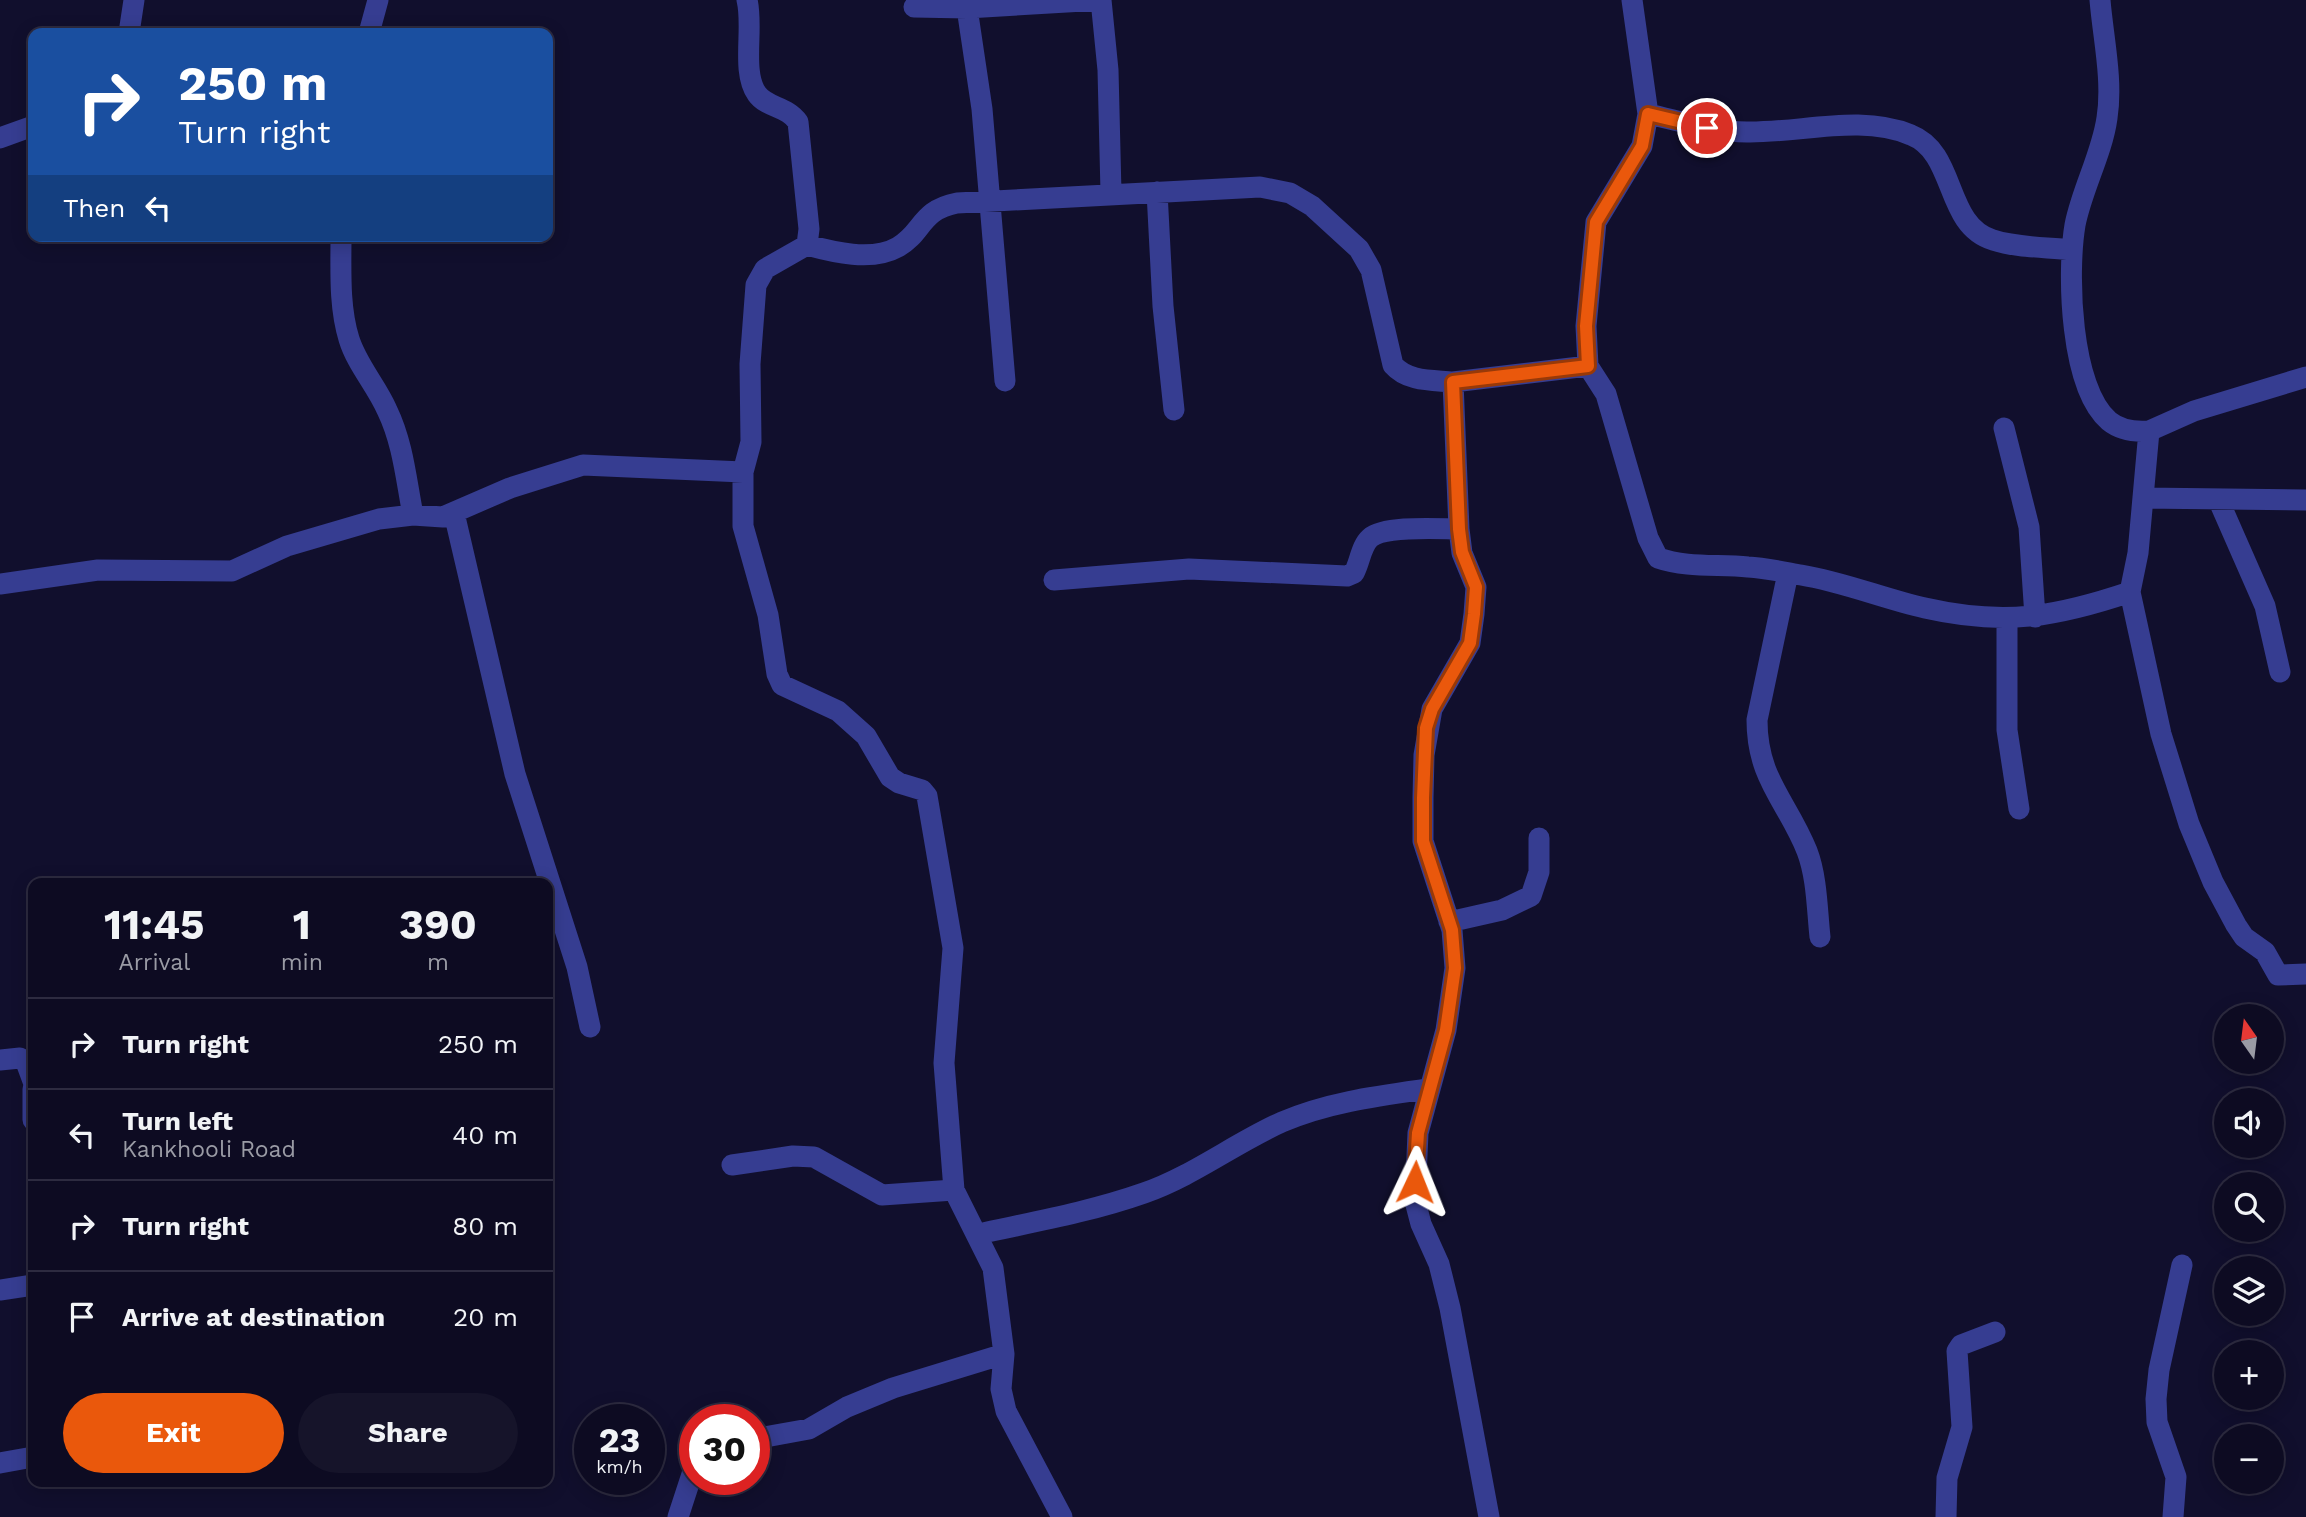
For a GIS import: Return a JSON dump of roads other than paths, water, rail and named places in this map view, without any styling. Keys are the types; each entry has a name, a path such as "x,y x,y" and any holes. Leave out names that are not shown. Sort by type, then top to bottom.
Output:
{"street":[{"path":"130,28 134,0"},
{"path":"370,28 378,0"},
{"path":"747,0 750,68 756,93 764,101 792,113 797,122 809,229 807,245"},
{"path":"915,7 967,8 1101,0 1108,70 1111,193"},
{"path":"1632,0 1648,114 1642,146 1596,222 1586,326 1588,366 1606,394 1647,538 1658,558 1675,564 1748,567 1788,573 1856,587 1926,609 2007,619 2052,616 2130,592"},
{"path":"2100,0 2107,117 2075,225 2073,250 2075,330 2085,382 2096,405 2110,421 2134,432 2149,431 2194,411 2306,377"},
{"path":"967,8 982,109 1005,381"},
{"path":"1648,114 1707,128 1745,132 1847,125 1890,128 1914,136 1932,147 1958,205 1974,229 1992,240 2073,250"},
{"path":"0,138 28,128"},
{"path":"1062,1517 1006,1411 1001,1389 1004,1354 993,1268 954,1190 944,1063 953,948 927,796 922,790 890,776 866,736 846,718 782,685 777,674 768,615 743,526 743,472 751,442 750,364 756,285 765,269 807,245 833,252 885,252 899,247 919,223 942,206 1111,193 1261,187 1290,193 1312,206 1359,249 1371,270 1393,365 1400,373 1413,378 1453,382 1588,366"},
{"path":"1157,192 1163,306 1174,410"},
{"path":"341,242 343,303 348,336 355,358 386,408 399,438 413,515"},
{"path":"1453,382 1459,529 1462,552 1476,587 1470,643 1432,709 1426,728 1423,841 1449,922 1455,968 1452,1000 1418,1133 1415,1201 1421,1224 1439,1264 1450,1308 1489,1517"},
{"path":"2004,428 2029,527 2035,617"},
{"path":"2149,431 2144,498 2130,592 2161,734 2189,824 2213,882 2235,925 2244,937 2265,952 2278,975 2306,974"},
{"path":"0,584 98,570 232,571 287,546 380,519 413,515 443,517 510,488 583,465 743,472"},
{"path":"2144,498 2306,500"},
{"path":"2218,499 2264,606 2280,672"},
{"path":"454,513 515,774 548,878"},
{"path":"1054,580 1189,569 1348,576 1354,573 1363,548 1373,535 1390,530 1459,529"},
{"path":"1788,573 1758,720 1757,738 1772,788 1806,850 1812,868 1820,937"},
{"path":"2007,619 2007,730 2020,810"},
{"path":"1449,922 1502,910 1531,896 1539,872 1539,838"},
{"path":"553,892 577,967 590,1027"},
{"path":"0,1060 20,1058 28,1067"},
{"path":"978,1234 1071,1214 1145,1193 1282,1122 1326,1107 1368,1097 1428,1089"},
{"path":"732,1165 793,1156 814,1157 865,1188 883,1195 954,1190"},
{"path":"2173,1517 2176,1477 2157,1422 2156,1399 2159,1370 2182,1265"},
{"path":"0,1290 28,1286"},
{"path":"1946,1517 1947,1478 1962,1427 1957,1351 1961,1345 1995,1332"},
{"path":"770,1436 809,1429 847,1407 892,1388 1004,1354"},
{"path":"0,1463 28,1458"},
{"path":"678,1517 685,1495"}]}
